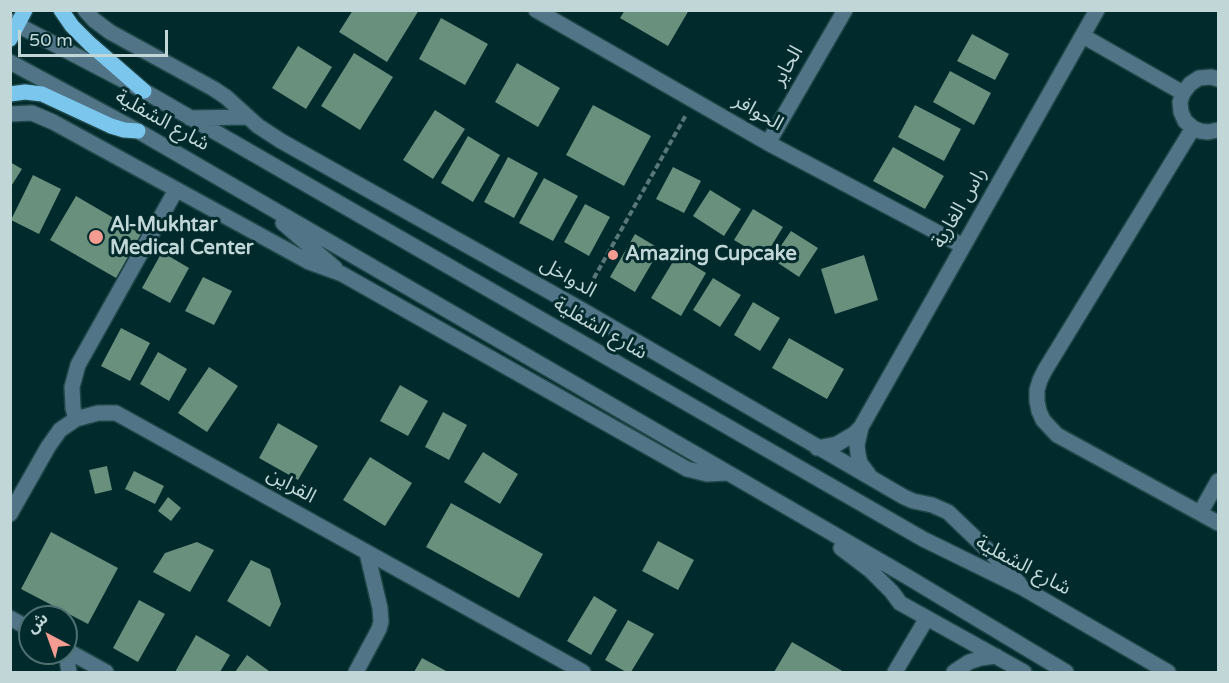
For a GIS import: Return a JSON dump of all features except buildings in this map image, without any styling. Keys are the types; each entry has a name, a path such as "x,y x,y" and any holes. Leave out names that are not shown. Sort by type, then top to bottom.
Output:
{"main road":[{"path":"10,39 15,23 25,10"},
{"path":"61,10 72,26 90,44 144,92"},
{"path":"10,94 24,92 42,94 111,126 138,131"}],"street":[{"name":"الدواخل","path":"85,10 110,32 226,97 263,130 281,141 577,308 904,497 948,512 996,558 1023,588"},
{"name":"الحوافر","path":"536,10 768,143 963,246"},
{"name":"الحاير","path":"768,143 845,10"},
{"name":"راس الغارية","path":"871,477 860,463 858,454 857,445 861,427 1097,10"},
{"name":"شارع الشفلية","path":"15,23 144,92 923,538 1023,588 1168,672"},
{"path":"1083,36 1183,93"},
{"name":"شارع الشفلية","path":"10,62 138,131 256,199 906,576 1066,672"},
{"path":"1218,79 1199,78 1190,84 1180,102 1185,121 1193,128 1208,132 1218,130"},
{"name":"شارع الشفلية","path":"12,113 32,113 53,122 309,262 342,274 687,469 707,474 727,473"},
{"path":"189,118 248,117"},
{"path":"1193,128 1044,370 1037,390 1037,401 1043,420 1057,435 1218,523"},
{"path":"10,514 48,447 60,430 76,419 72,387 78,365 176,190"},
{"path":"256,199 342,274"},
{"name":"القراين","path":"76,419 98,413 116,413 583,672"},
{"name":"راس الغارية","path":"817,448 845,440 861,427"},
{"path":"1200,513 1218,481"},
{"path":"791,510 870,570 900,603 1024,672"},
{"path":"356,672 381,622 367,553"},
{"path":"895,672 927,618"},
{"path":"954,672 969,662 996,656"},
{"path":"78,657 106,672"}],"path":[{"path":"577,308 694,101"}],"place":[{"name":"Al-Mukhtar Medical Center","path":"96,237"},
{"name":"Amazing Cupcake","path":"613,255"}]}
